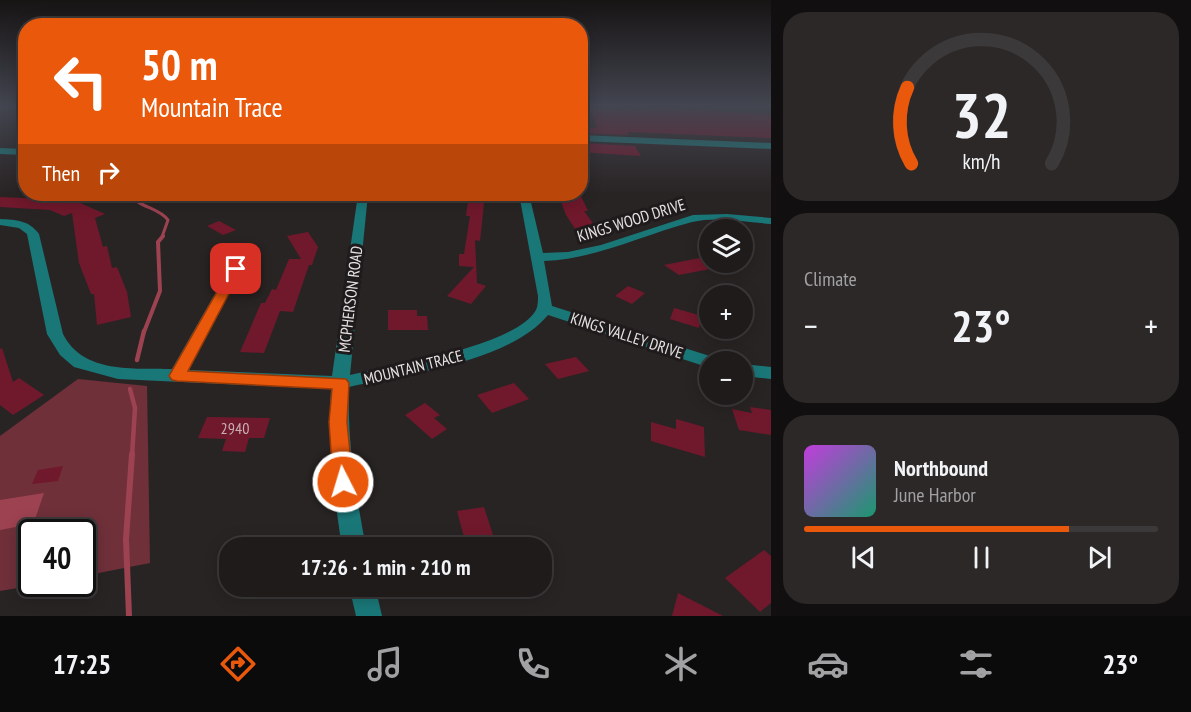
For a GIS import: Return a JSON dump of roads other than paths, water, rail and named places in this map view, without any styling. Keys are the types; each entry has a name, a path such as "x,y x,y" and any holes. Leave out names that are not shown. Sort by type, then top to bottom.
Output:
{"street":[{"path":"588,138 771,146"},
{"path":"0,151 18,152"},
{"name":"MCPHERSON ROAD","path":"352,537 343,482 338,422 340,383 362,201"},
{"path":"525,201 545,296 545,309"},
{"name":"KINGS WOOD DRIVE","path":"536,257 568,256 604,248 693,218 727,217 771,221"},
{"name":"MOUNTAIN TRACE","path":"0,222 21,224 30,228 60,347 69,357 99,370 340,383 455,357 500,344 520,333 545,309"},
{"path":"177,376 246,250"},
{"name":"KINGS VALLEY DRIVE","path":"545,309 699,358"},
{"path":"753,371 771,373"},
{"path":"365,597 369,616"}],"waterway":[{"path":"137,201 159,212 168,220 162,237"},
{"path":"144,332 160,291 158,242 163,236"},
{"path":"137,360 144,331"},
{"path":"130,389 135,408 132,456"},
{"path":"129,616 126,539 132,454"}]}
